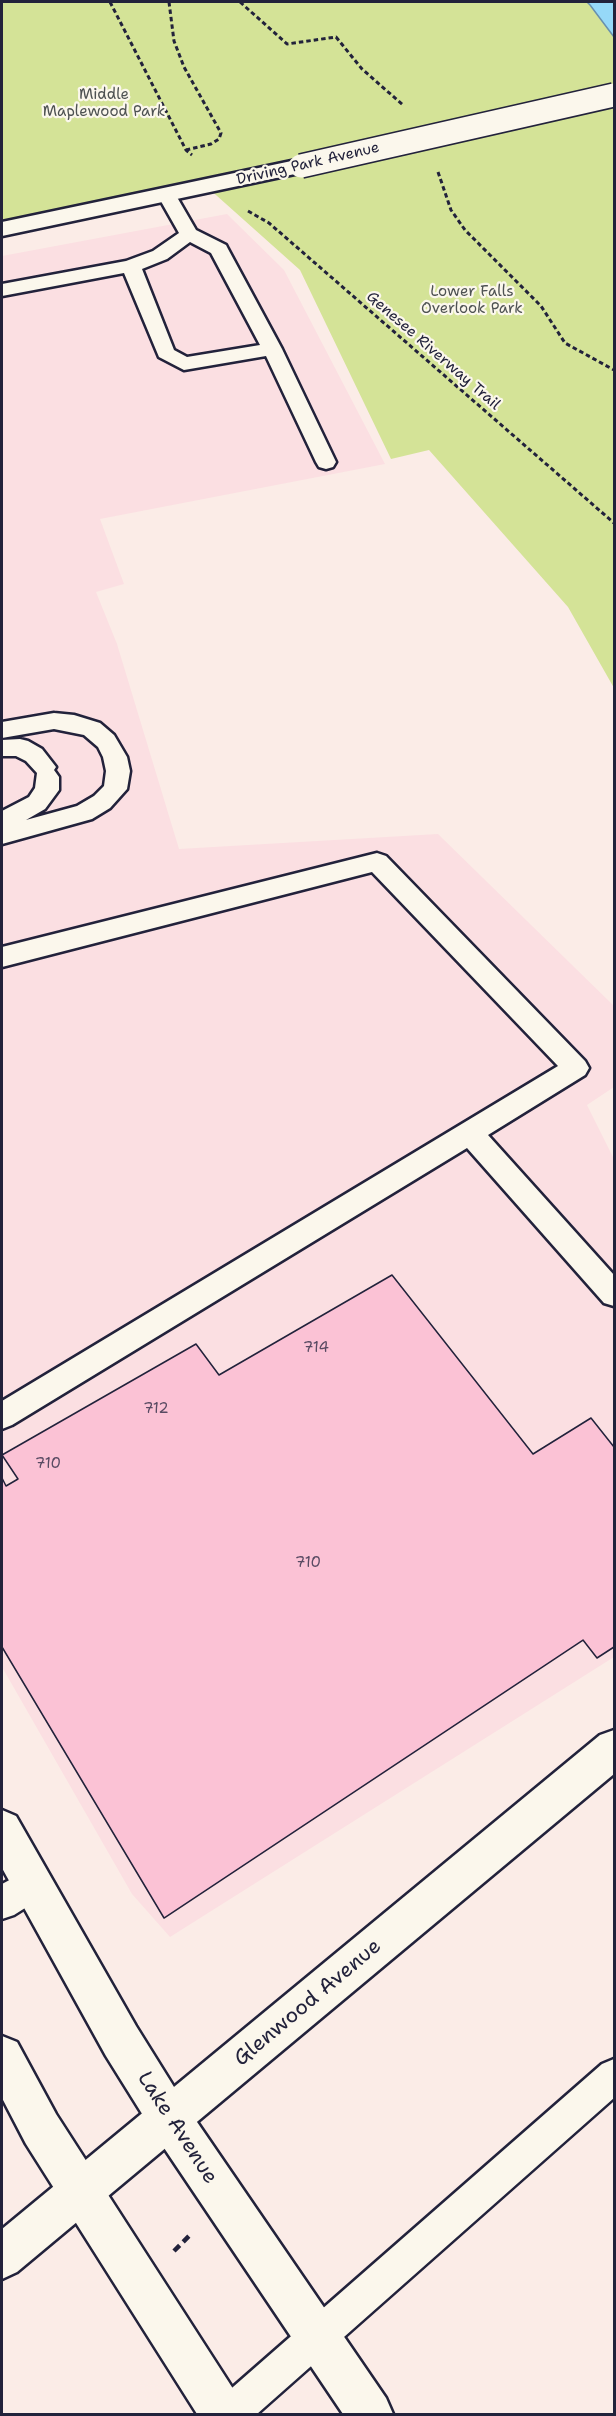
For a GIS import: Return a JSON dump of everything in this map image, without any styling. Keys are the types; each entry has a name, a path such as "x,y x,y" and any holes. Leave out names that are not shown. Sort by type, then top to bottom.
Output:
{"main road":[{"name":"Driving Park Avenue","path":"2,229 167,196 615,95"},
{"name":"Glenwood Avenue","path":"2,2257 611,1758"},
{"name":"Lake Avenue","path":"2,1830 17,1894 121,2041 169,2118 370,2415"},
{"path":"2,2057 41,2129 223,2415"}],"lane":[{"path":"167,196 189,234 219,249 272,349 326,462"},
{"path":"2,290 131,266 160,255 189,234"},
{"path":"131,266 166,353 184,364 272,349"},
{"path":"2,730 54,721 74,723 92,729 106,741 115,757 118,771 115,789 102,802 84,813 2,835"},
{"path":"2,748 20,747 34,755 45,772 47,790 37,803 2,822"},
{"path":"2,957 377,862 576,1068 2,1416"},
{"path":"470,1132 615,1294"},
{"path":"230,2415 615,2076"}],"path":[{"path":"110,2 158,90 186,150 192,156"},
{"path":"169,2 174,41 184,68 221,133 219,139 211,144 186,150"},
{"path":"240,2 286,44 336,37 362,69 409,110"},
{"path":"434,164 445,186 451,210 465,230 541,306 565,343 615,370"},
{"name":"Genesee Riverway Trail","path":"245,210 269,223 615,524"},
{"path":"171,2253 189,2236"}],"shaded area":[{"path":"227,214 284,270 385,464 100,519 124,584 96,592 117,644 179,849 438,834 614,1006 614,1087 587,1105 614,1159 614,1657 170,1937 132,1894 2,1667 2,256"}],"green space":[{"path":"2,2 587,2 614,37 614,688 568,607 429,450 391,459 300,270 207,187 2,229"}],"water":[{"path":"587,2 614,2 614,37 590,5"}],"building":[{"path":"392,1275 533,1454 591,1418 614,1447 614,1647 597,1658 583,1640 164,1918 2,1647 2,1478 6,1486 18,1479 2,1455 196,1344 219,1375"}],"park label":[{"name":"Middle Maplewood Park","path":"104,104"},
{"name":"Lower Falls Overlook Park","path":"472,300"}]}
